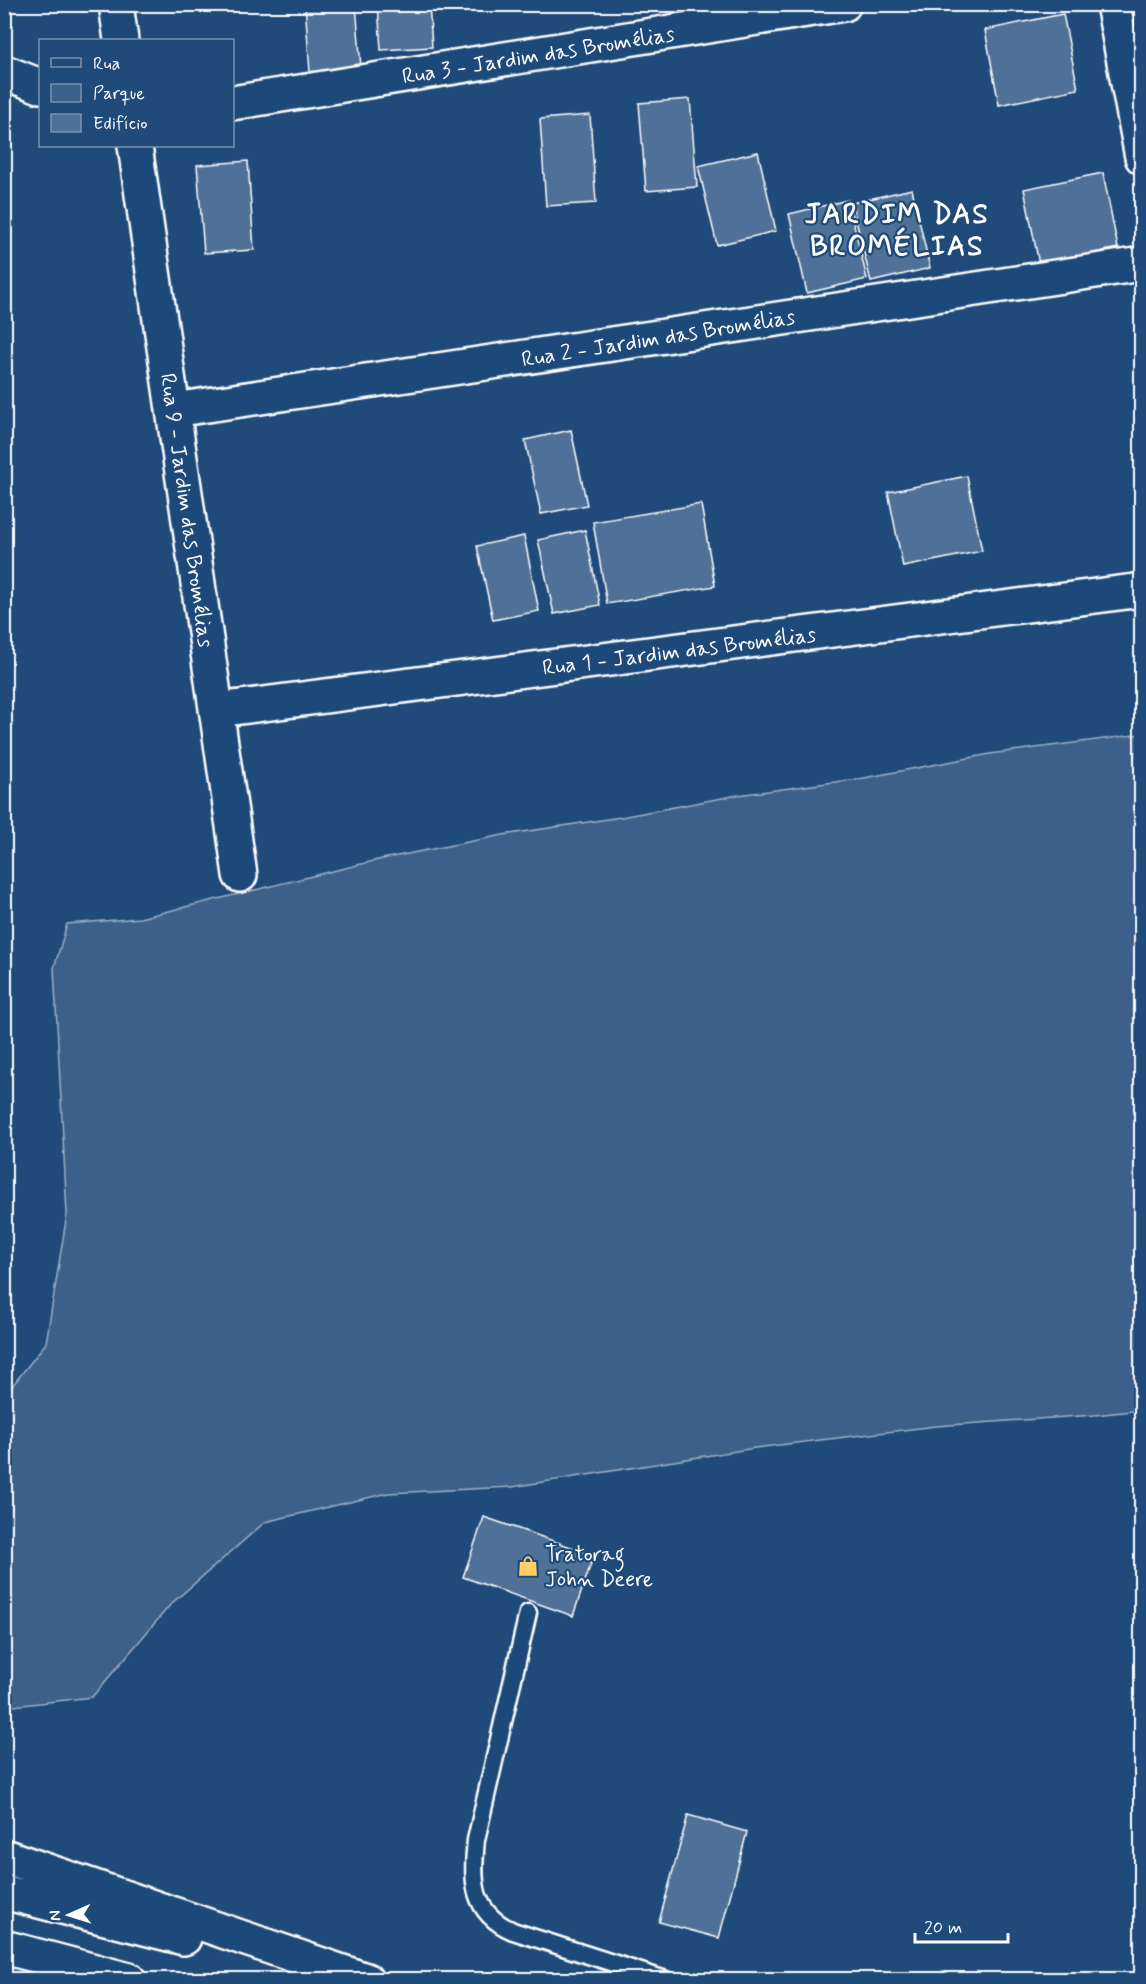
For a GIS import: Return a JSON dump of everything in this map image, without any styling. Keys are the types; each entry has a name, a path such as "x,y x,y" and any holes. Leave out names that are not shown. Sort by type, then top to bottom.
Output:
{"main road":[{"path":"116,4 121,39"},
{"name":"Rua 3 - Jardim das Bromélias","path":"234,103 844,4"},
{"path":"1113,4 1142,157"},
{"path":"4,72 39,86"},
{"name":"Rua 9 - Jardim das Bromélias","path":"135,147 240,875"},
{"name":"Rua 2 - Jardim das Bromélias","path":"174,410 1142,264"},
{"name":"Rua 1 - Jardim das Bromélias","path":"217,710 1142,590"},
{"path":"4,1856 366,1980"},
{"path":"4,1892 346,1980"},
{"path":"4,1947 129,1980"}],"lane":[{"path":"528,1613 476,1840 474,1873 480,1902 488,1916 513,1931 666,1980"}],"green space":[{"path":"1141,734 1141,1410 936,1426 755,1448 512,1487 388,1493 265,1522 171,1604 92,1697 5,1707 5,1395 46,1343 67,1214 54,968 67,924 140,918 382,859 503,835 621,817 738,795 864,778 990,754"}],"building":[{"path":"305,4 356,4 361,68 310,72"},
{"path":"378,4 429,4 432,47 381,50"},
{"path":"1063,14 1078,89 999,105 985,30"},
{"path":"690,99 697,187 646,191 639,103"},
{"path":"590,115 596,203 546,206 540,119"},
{"path":"758,152 776,231 717,245 698,166"},
{"path":"248,161 254,250 204,253 197,165"},
{"path":"1103,173 1118,248 1039,264 1024,189"},
{"path":"912,189 930,268 871,282 852,203"},
{"path":"848,200 867,279 807,293 789,214"},
{"path":"571,430 587,505 541,514 525,440"},
{"path":"967,476 982,551 903,567 888,492"},
{"path":"701,504 715,586 607,604 593,522"},
{"path":"585,530 600,605 554,614 538,540"},
{"path":"524,536 539,611 493,620 477,546"},
{"name":"Tratorag John Deere","path":"484,1517 594,1555 573,1616 463,1577"},
{"path":"688,1815 747,1832 719,1938 659,1922"}],"place":[{"name":"Tratorag John Deere","path":"528,1566"}],"district":[{"name":"JARDIM DAS BROMÉLIAS","path":"897,229"}]}
